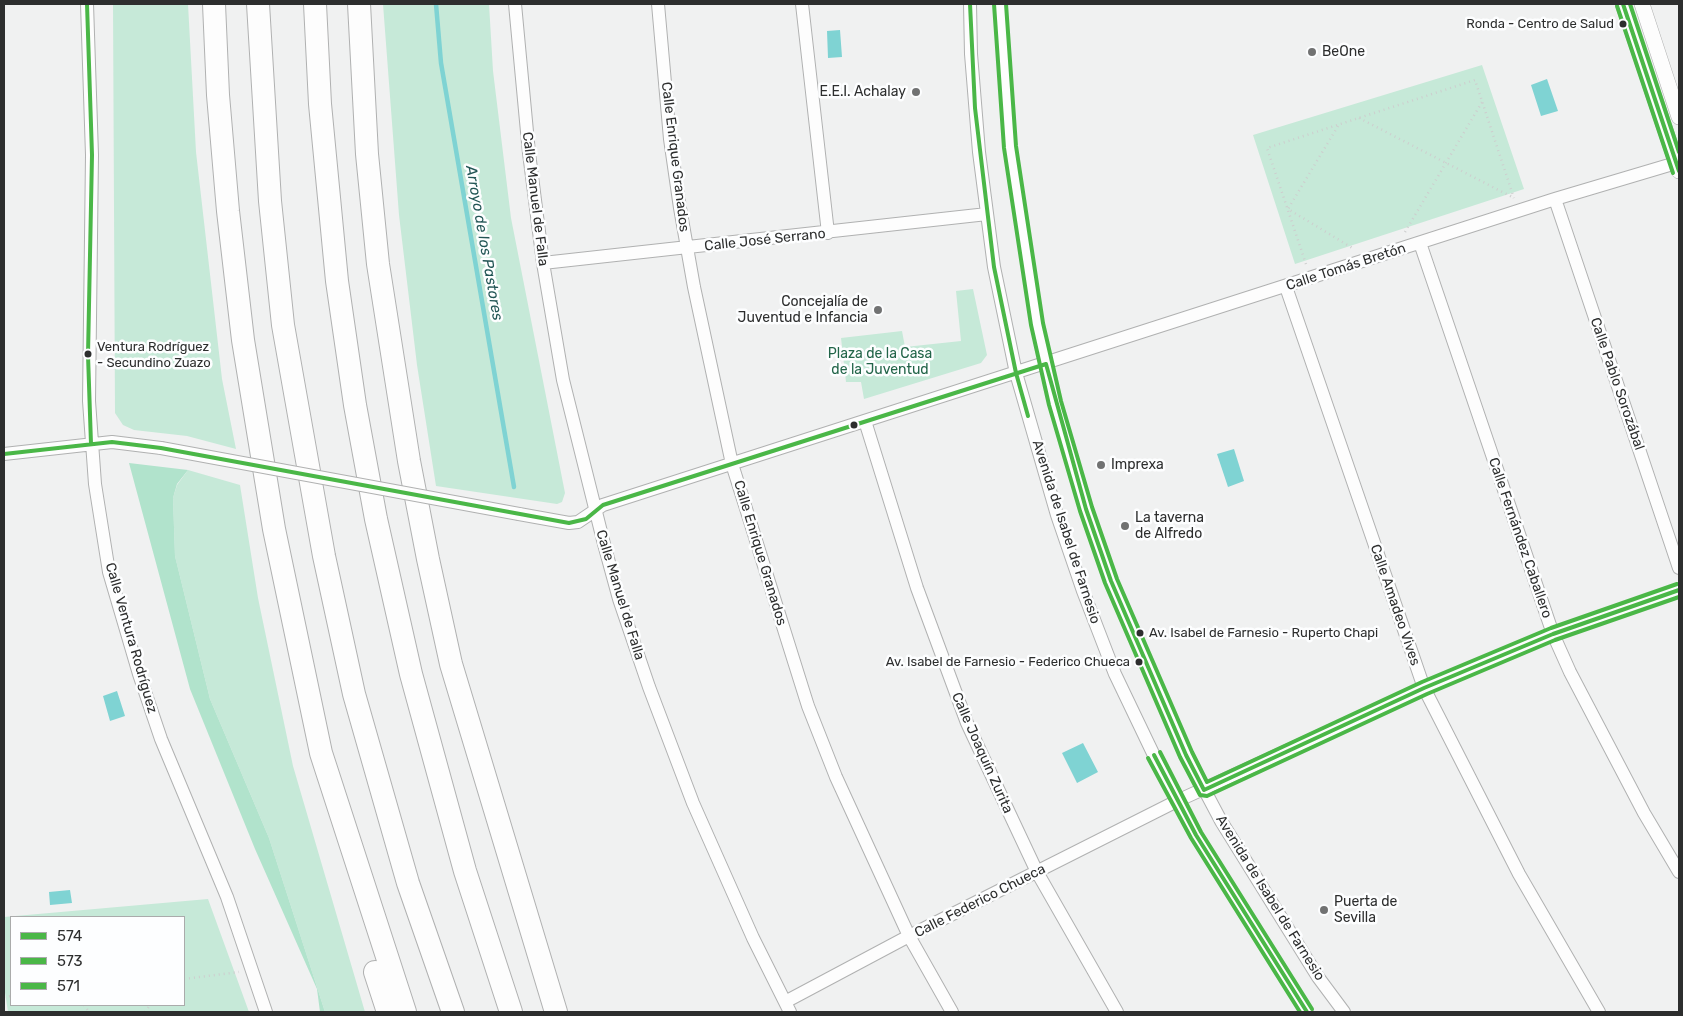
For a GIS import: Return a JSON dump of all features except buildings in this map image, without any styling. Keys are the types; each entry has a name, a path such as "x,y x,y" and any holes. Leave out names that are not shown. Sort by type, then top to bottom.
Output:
{"highway":[{"path":"214,4 218,95 242,340 276,538 321,753 329,805 363,932 388,1012"},
{"path":"258,4 270,201 283,325 324,556 354,694 408,883 453,1012"},
{"path":"315,4 320,104 338,280 356,405 376,519 411,674 466,871 511,1012"},
{"path":"359,4 368,154 378,264 409,462 451,664 541,968 556,1012"},
{"path":"321,753 405,1012"},
{"path":"541,968 561,1012"}],"street":[{"name":"Calle Ventura Rodríguez","path":"88,4 92,155 88,355 91,444 109,572 139,674 161,739 227,897 266,1012"},
{"name":"Calle Manuel de Falla","path":"515,4 529,153 543,263 563,380 595,512 619,599 649,688 693,803 753,938 788,1007"},
{"name":"Calle Enrique Granados","path":"658,4 670,139 687,249 732,464 808,706 836,777 909,936 952,1012"},
{"path":"802,4 828,233"},
{"name":"Avenida de Isabel de Farnesio","path":"970,4 974,99 994,267 1016,373 1057,515 1083,591 1115,674 1177,801 1234,899 1307,1012"},
{"name":"Avenida de Isabel de Farnesio","path":"1000,4 1010,147 1036,324 1060,421 1111,581 1186,755 1204,790 1221,821 1318,977 1344,1012"},
{"path":"1623,4 1678,167"},
{"path":"1642,4 1679,117"},
{"path":"1651,90 1669,83"},
{"name":"Calle Tomás Bretón","path":"4,454 112,442 162,448 569,523 586,518 603,505 1555,200 1678,167"},
{"name":"Calle Pablo Sorozábal","path":"1555,200 1679,568"},
{"name":"Calle José Serrano","path":"543,263 687,249 987,214"},
{"name":"Calle Fernández Caballero","path":"1420,243 1552,634 1644,813 1679,872"},
{"name":"Calle Amadeo Vives","path":"1286,287 1424,688 1519,874 1599,1012"},
{"name":"Calle Joaquín Zurita","path":"865,422 940,656 1000,798 1038,872 1117,1012"},
{"name":"Calle Federico Chueca","path":"788,1007 909,936 1177,801 1424,688 1552,634 1679,590"}],"path":[{"path":"1306,264 1268,148 1475,80 1514,198 1360,118"},
{"path":"1405,232 1482,102"},
{"path":"1288,209 1339,125"},
{"path":"1288,209 1354,248"},
{"path":"185,979 240,972"}],"green space":[{"path":"113,4 188,4 196,152 222,379 236,449 187,436 134,430 123,425 115,413"},
{"path":"383,4 489,4 493,71 511,218 565,493 562,502 557,504 436,486 417,365 399,215"},
{"path":"1482,65 1524,189 1295,264 1253,135"},
{"name":"Plaza de la Casa de la Juventud","path":"973,289 987,355 981,363 864,399 861,382 846,382 841,338 902,331 905,347 961,341 956,291"},
{"path":"129,463 188,470 177,484 173,498 175,556 210,699 269,838 325,1012 320,1012 317,989 255,849 190,689"},
{"path":"188,470 240,485 258,598 293,766 365,1012 325,1012 269,838 210,699 175,556 173,498 177,485"},
{"path":"208,899 249,1012 8,1012 4,986 4,917 10,916 10,1006 185,1006 185,916 15,916"}],"water":[{"path":"840,30 842,57 828,58 827,31"},
{"path":"1547,79 1558,111 1541,116 1531,85"},
{"path":"1234,449 1244,481 1228,487 1217,454"},
{"path":"117,691 125,716 110,721 103,696"},
{"path":"1083,743 1098,772 1077,783 1062,753"},
{"path":"70,890 72,903 50,905 49,892"}],"waterway":[{"name":"Arroyo de los Pastores","path":"436,4 441,63 514,487"}],"transit line":[{"name":"574","path":"87,4 92,155 88,355 91,444"},
{"name":"574","path":"970,4 975,108 994,267 1016,373 1028,416"},
{"name":"573","path":"994,4 1004,148 1031,325 1049,405 1080,511 1105,583 1180,757 1200,795 1207,796 1427,694 1555,640 1679,597"},
{"name":"571","path":"1006,4 1016,146 1043,323 1061,401 1092,507 1117,579 1192,752 1207,782 1422,682 1551,628 1677,584"},
{"name":"574","path":"1623,4 1679,171"},
{"name":"571","path":"1630,4 1679,152"},
{"name":"573","path":"1617,6 1673,173"},
{"name":"574","path":"4,454 112,442 161,448 569,523 586,519 603,505 1046,364 1086,509 1111,581 1186,755 1204,790 1424,688 1553,634 1679,590"},
{"name":"571","path":"1160,752 1201,832 1312,1009"},
{"name":"574","path":"1154,755 1196,835 1307,1012"},
{"name":"573","path":"1148,758 1191,838 1300,1012"}],"place":[{"name":"Ronda - Centro de Salud","path":"1623,24"},
{"name":"BeOne","path":"1312,52"},
{"name":"E.E.I. Achalay","path":"916,92"},
{"name":"Concejalía de Juventud e Infancia","path":"878,310"},
{"name":"Ventura Rodríguez - Secundino Zuazo","path":"88,354"},
{"name":"Imprexa","path":"1101,465"},
{"name":"La taverna de Alfredo","path":"1125,526"},
{"name":"Av. Isabel de Farnesio - Ruperto Chapi","path":"1140,633"},
{"name":"Av. Isabel de Farnesio - Federico Chueca","path":"1139,662"},
{"name":"Puerta de Sevilla","path":"1324,910"}]}
